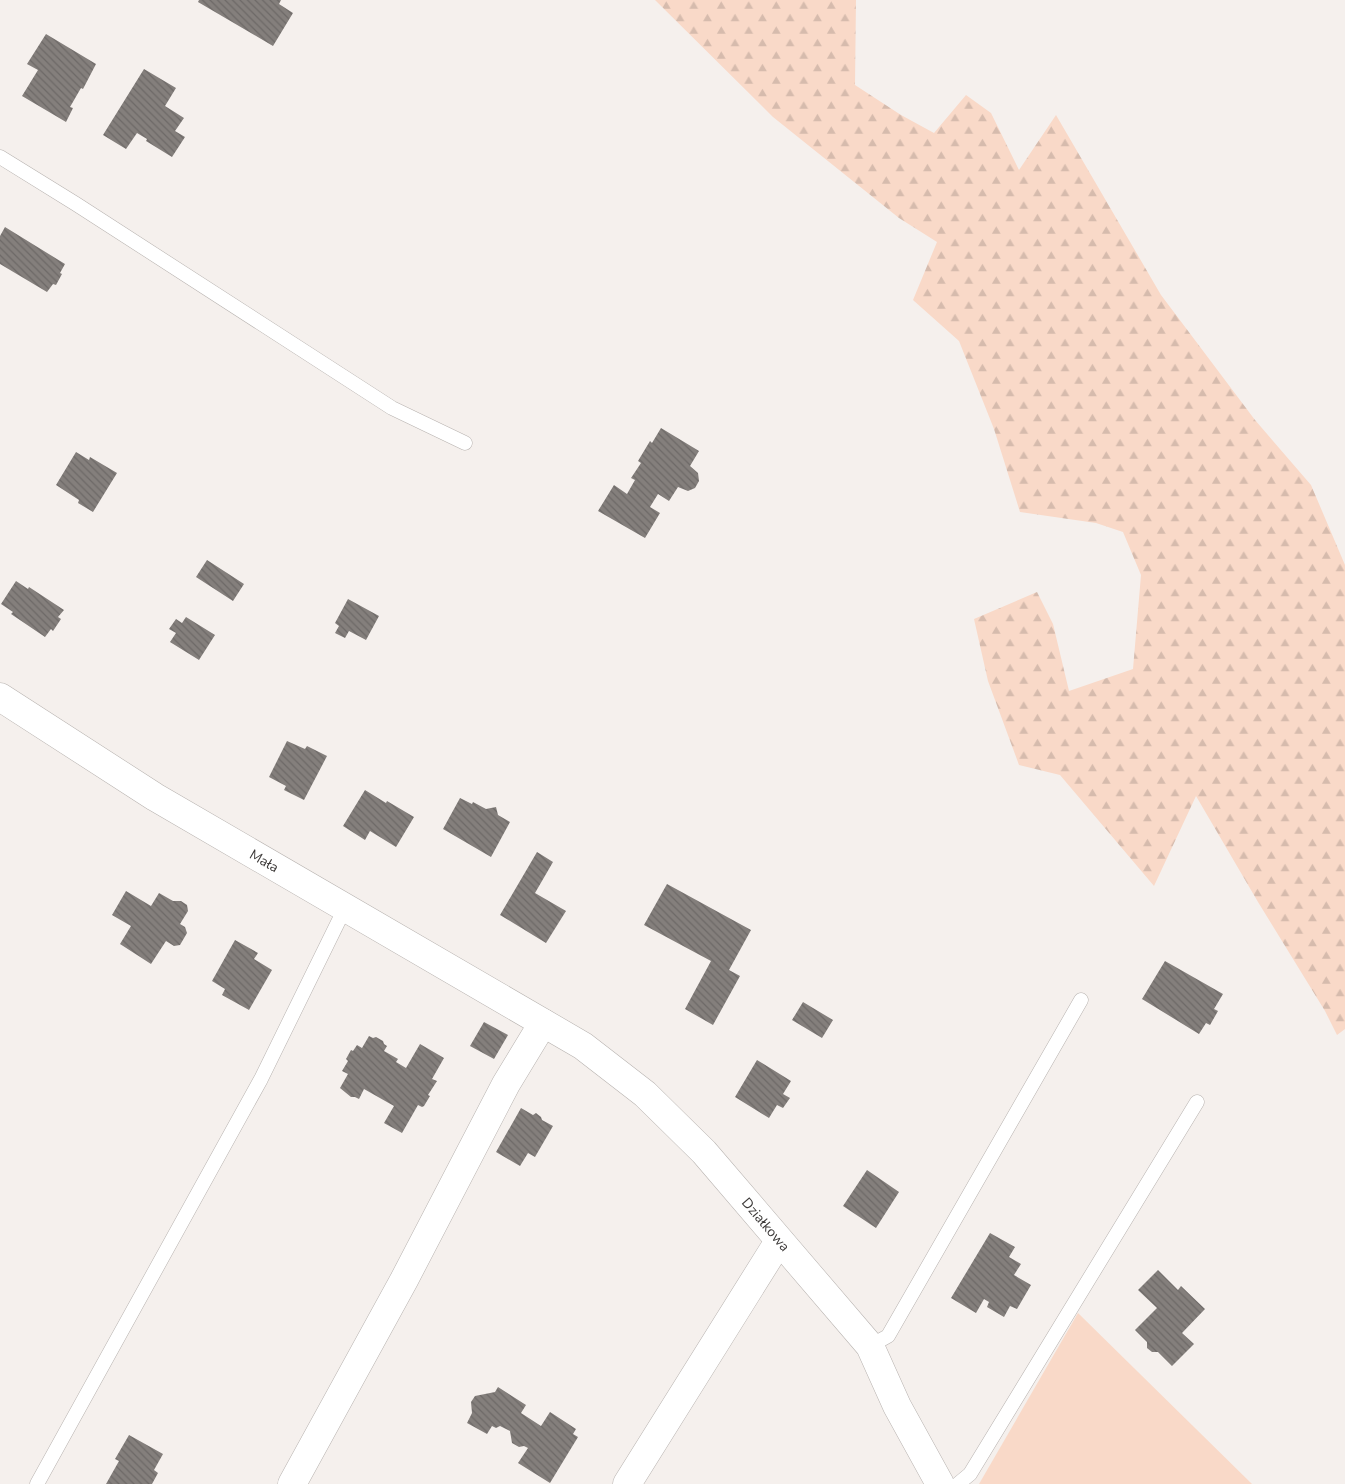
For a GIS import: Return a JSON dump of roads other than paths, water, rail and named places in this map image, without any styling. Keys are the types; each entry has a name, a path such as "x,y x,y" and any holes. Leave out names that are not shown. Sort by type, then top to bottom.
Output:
{"street":[{"name":"Mała","path":"0,697 154,797 538,1020"},
{"name":"Działkowa","path":"538,1020 583,1046 645,1094 704,1152 870,1346 897,1406 940,1484"},
{"path":"292,1484 404,1280 538,1020"},
{"path":"627,1484 779,1240"}],"lane":[{"path":"0,157 392,408 465,443"},
{"path":"36,1484 261,1079 345,908"},
{"path":"870,1346 888,1336 1081,1000"},
{"path":"958,1484 970,1474 1197,1102"}]}
